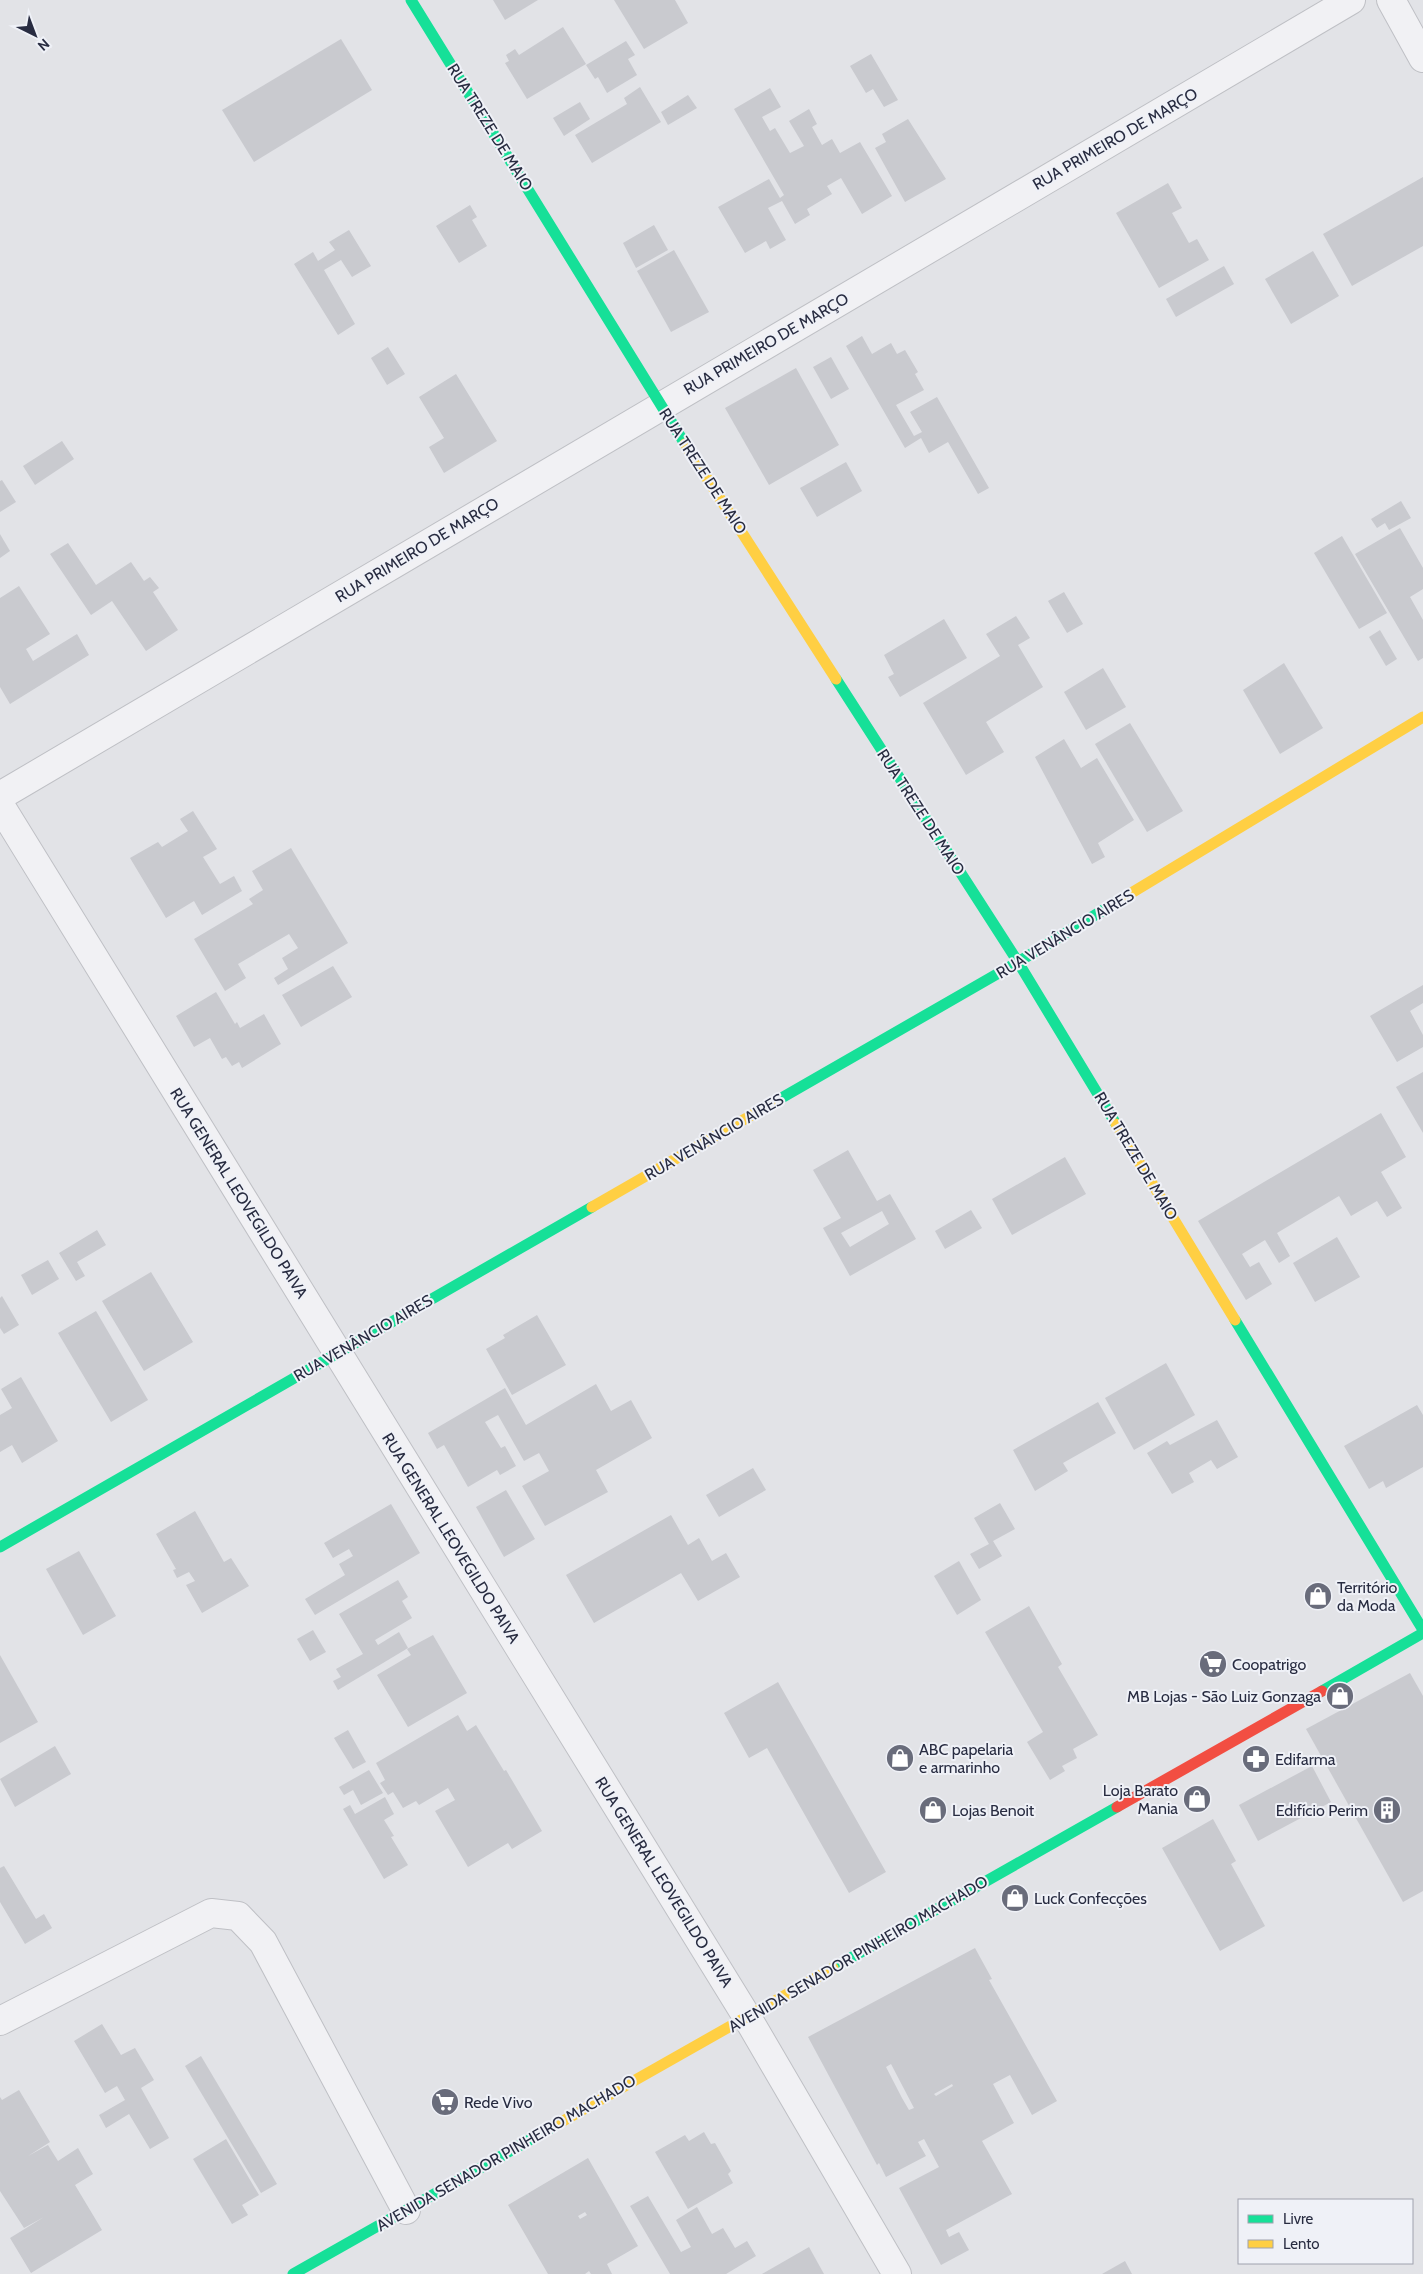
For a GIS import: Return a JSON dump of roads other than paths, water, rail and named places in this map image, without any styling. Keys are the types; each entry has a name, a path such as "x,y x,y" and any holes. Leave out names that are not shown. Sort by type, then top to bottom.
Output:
{"main road":[{"name":"RUA TREZE DE MAIO","path":"412,0 661,406 1018,962 1423,1631"},
{"name":"RUA VENÂNCIO AIRES","path":"0,1547 1018,962 1423,717"},
{"name":"AVENIDA SENADOR PINHEIRO MACHADO","path":"293,2274 1423,1631"}],"street":[{"name":"RUA PRIMEIRO DE MARÇO","path":"0,796 1351,0"},
{"path":"1391,0 1423,58"},
{"name":"RUA GENERAL LEOVEGILDO PAIVA","path":"0,804 747,2017 897,2274"},
{"path":"0,2021 211,1912 238,1916 263,1942 406,2210"}],"place":[{"name":"Território da Moda","path":"1318,1596"},
{"name":"Coopatrigo","path":"1213,1664"},
{"name":"MB Lojas - São Luiz Gonzaga","path":"1340,1696"},
{"name":"ABC papelaria e armarinho","path":"900,1758"},
{"name":"Edifarma","path":"1256,1759"},
{"name":"Loja Barato Mania","path":"1197,1799"},
{"name":"Lojas Benoit","path":"933,1810"},
{"name":"Edifício Perim","path":"1387,1810"},
{"name":"Luck Confecções","path":"1015,1898"},
{"name":"Rede Vivo","path":"445,2102"}]}
